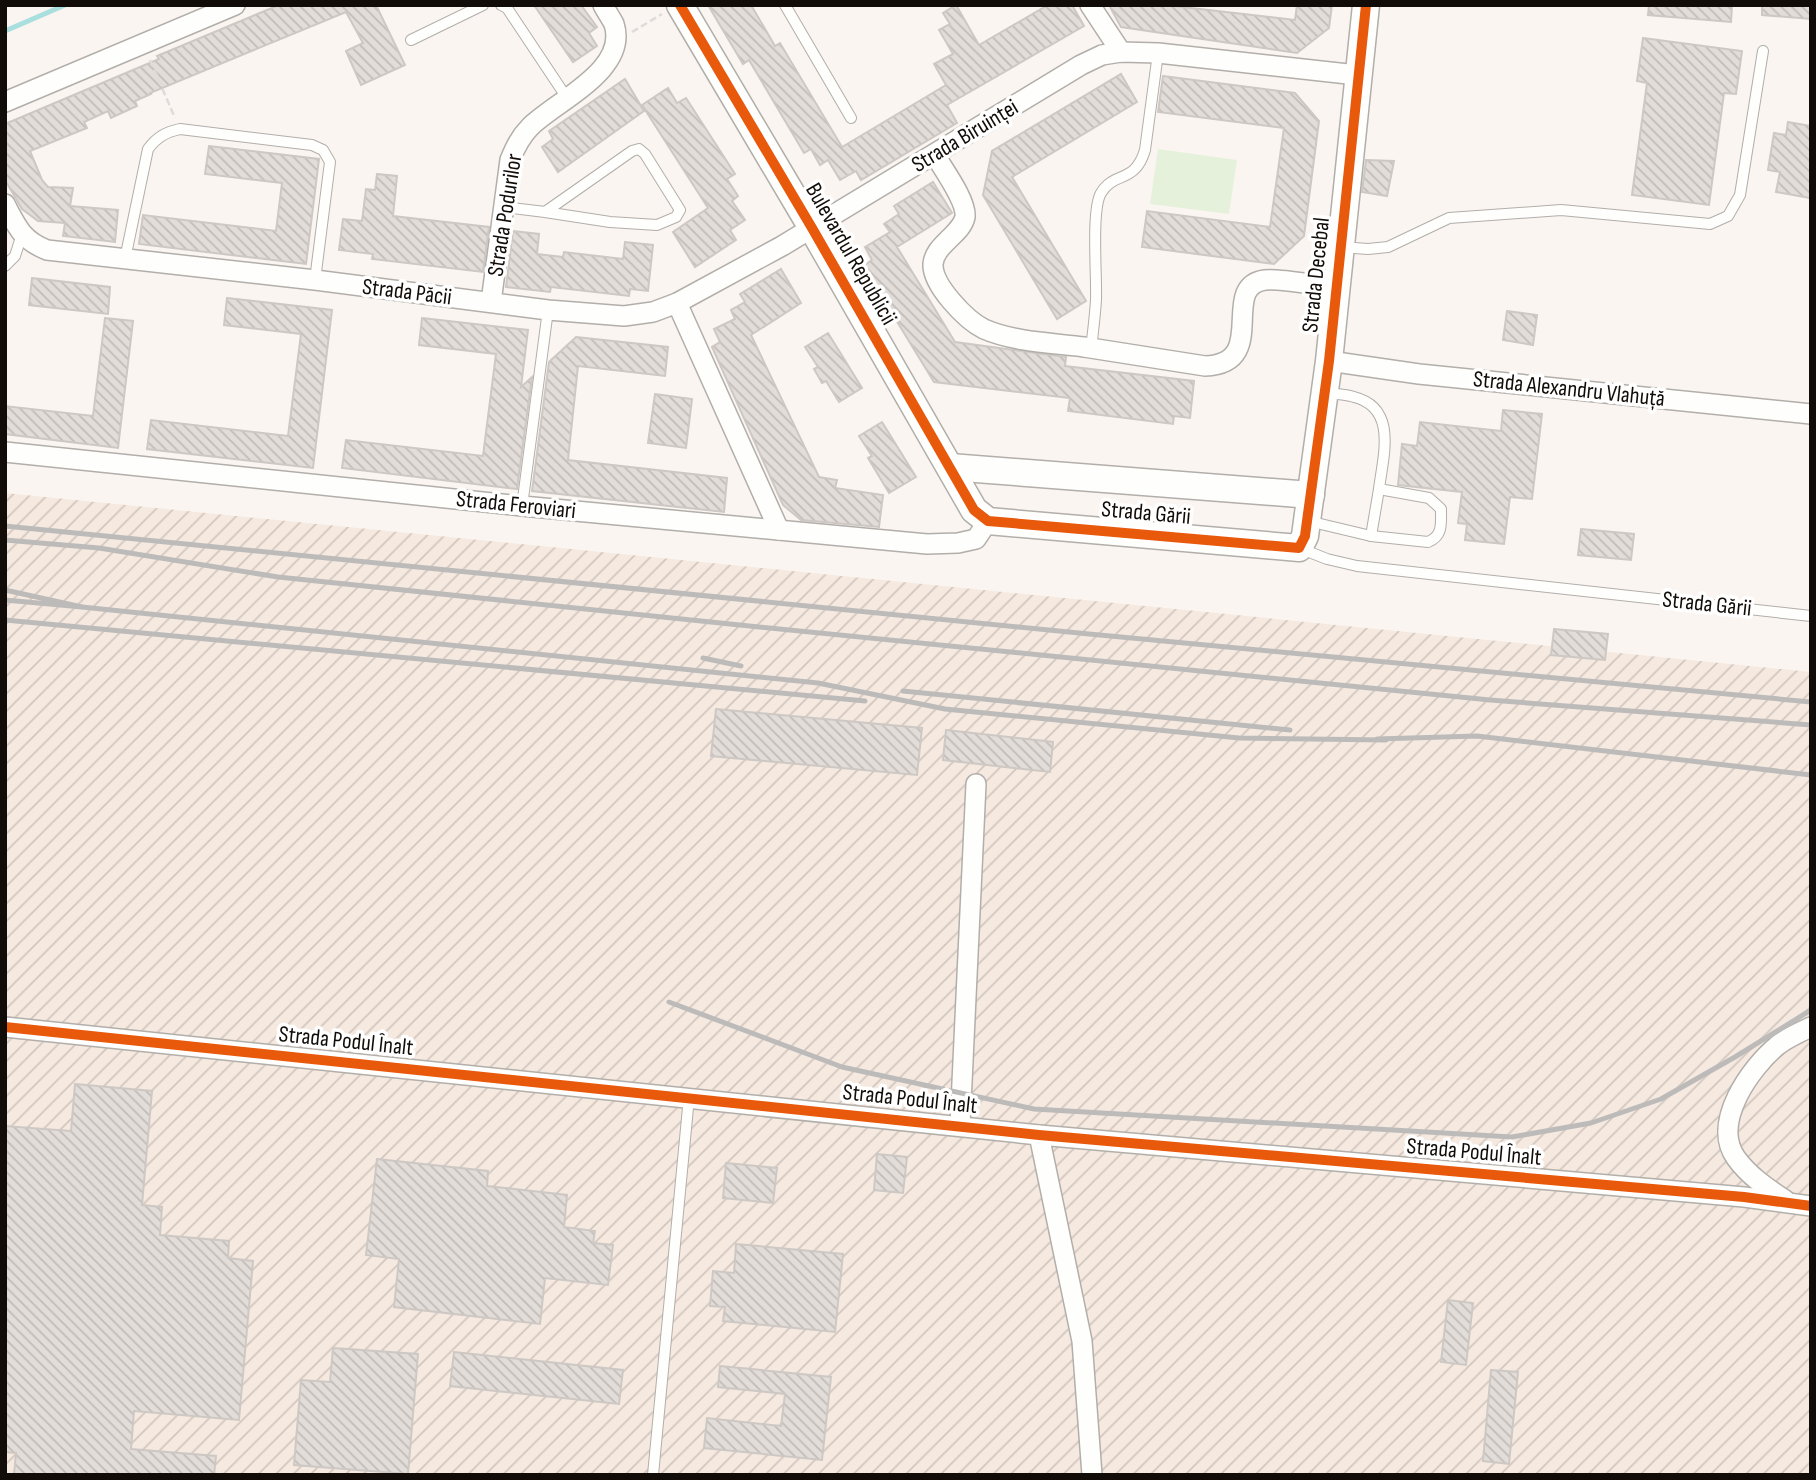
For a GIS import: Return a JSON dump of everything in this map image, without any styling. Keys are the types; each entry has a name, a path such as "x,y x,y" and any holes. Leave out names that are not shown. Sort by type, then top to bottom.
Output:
{"street":[{"path":"5,102 234,5"},
{"name":"Strada Podurilor","path":"491,302 510,160 515,145 529,128 583,87 608,62 615,44 614,25 603,5"},
{"path":"1090,5 1121,52"},
{"name":"Strada Decebal","path":"1299,548 1305,536 1329,361 1366,5"},
{"name":"Bulevardul Republicii","path":"674,8 812,228 974,510 988,521"},
{"name":"Strada Biruinței","path":"812,228 1081,65 1102,55 1158,52 1357,75"},
{"path":"935,155 964,209 965,218 959,230 935,255 935,276 968,319 985,329 1034,341 1218,366 1236,356 1244,299 1252,286 1264,280 1336,287"},
{"path":"5,204 22,234"},
{"name":"Strada Păcii","path":"22,234 32,244 47,250 548,310 624,316 653,312 677,303 812,228"},
{"path":"677,303 779,530 943,544 976,539 988,521"},
{"name":"Strada Alexandru Vlahuță","path":"1329,361 1419,374 1811,414"},
{"name":"Strada Feroviari","path":"5,452 779,530"},
{"name":"Strada Gării","path":"950,467 1311,495"},
{"name":"Strada Gării","path":"988,521 1299,548"},
{"path":"960,1125 976,784"},
{"name":"Strada Podul Înalt","path":"5,1027 1040,1135 1811,1206"},
{"name":"Strada Podul Înalt","path":"1789,1203 1756,1180 1734,1156 1727,1128 1734,1102 1751,1073 1778,1045 1811,1027"},
{"path":"1040,1135 1082,1341 1092,1475"}],"lane":[{"path":"411,40 483,5"},
{"path":"501,5 507,8 567,98"},
{"path":"785,5 851,118"},
{"path":"1341,247 1388,247 1448,218 1561,211 1710,224 1728,216 1740,195 1763,51"},
{"path":"1091,349 1096,300 1097,213 1100,194 1110,183 1129,174 1141,164 1158,52"},
{"path":"125,260 148,149 156,139 167,132 180,129 312,145 327,154 330,162 315,280"},
{"path":"504,207 610,222 657,225 676,216 680,210 645,153 639,149 632,151 545,212"},
{"path":"5,267 15,257 22,234"},
{"path":"522,506 548,310"},
{"path":"1325,393 1368,402 1382,417 1386,430 1371,536"},
{"path":"1307,521 1371,536 1428,542 1436,539 1442,528 1441,509 1429,498 1379,489"},
{"name":"Strada Gării","path":"1299,548 1326,559 1357,566 1811,616"},
{"path":"653,1475 690,1097"}],"path":[{"path":"636,29 674,8"},
{"path":"144,44 180,129"}],"shaded area":[{"path":"5,493 1811,672 1811,1475 5,1475"}],"green space":[{"path":"1158,149 1237,160 1229,214 1150,204"}],"building":[{"path":"279,5 376,5 405,65 361,85 346,51 363,43 346,12 150,93 135,101 137,106 111,118 108,111 84,122 87,128 30,151 42,180 48,187 73,188 70,206 118,210 115,242 63,236 65,223 38,221 22,209 5,180 5,124"},
{"path":"534,5 581,5 597,27 589,33 597,46 573,62"},
{"path":"708,5 751,5 775,46 780,43 842,147 946,85 934,64 953,54 939,30 950,24 943,13 956,5 979,45 1048,5 1072,5 1084,26 947,105 957,123 861,180 856,171 840,180 828,160 820,165 811,149 804,153 749,60 743,64"},
{"path":"1109,5 1165,5 1295,20 1297,5 1332,5 1329,28 1297,53 1121,27"},
{"path":"1649,5 1732,5 1731,22 1648,15"},
{"path":"1762,5 1811,5 1811,19 1762,15"},
{"path":"1643,38 1742,51 1736,94 1724,93 1709,205 1632,195 1647,83 1637,81"},
{"path":"1121,74 1137,102 1012,177 1086,301 1057,319 983,195 992,151"},
{"path":"1163,76 1295,93 1319,121 1304,236 1274,264 1142,247 1147,211 1270,227 1284,128 1158,112"},
{"path":"625,79 644,111 558,172 542,147 553,139 549,131"},
{"path":"668,88 677,103 686,98 735,174 727,179 738,196 732,201 745,220 730,230 736,240 695,267 673,232 708,208 642,105"},
{"path":"1788,122 1811,126 1810,198 1776,192 1780,172 1768,170 1774,133 1786,135"},
{"path":"209,146 319,159 306,264 139,244 143,215 276,231 282,183 205,174"},
{"path":"1366,160 1394,161 1387,196 1362,192"},
{"path":"377,174 397,176 393,216 489,227 483,272 372,259 373,254 339,250 343,219 362,221 366,189 375,190"},
{"path":"933,182 952,213 897,247 955,342 1066,357 1065,366 1194,381 1190,418 1174,416 1173,424 1068,411 1070,398 934,382 863,266 872,260 865,247 890,232 884,224 899,214 894,206"},
{"path":"513,231 539,234 537,254 563,257 564,252 623,259 625,242 653,245 648,291 630,289 629,296 551,287 550,292 506,287"},
{"path":"781,269 801,303 751,335 819,477 837,480 835,488 883,495 879,527 801,520 783,505 712,347 720,342 714,329 735,319 731,310 745,302 740,294"},
{"path":"32,278 110,287 108,314 29,305"},
{"path":"227,298 332,310 313,468 147,449 151,420 288,436 301,334 224,325"},
{"path":"1507,311 1537,315 1533,345 1503,340"},
{"path":"105,318 133,321 118,448 5,434 5,406 93,416"},
{"path":"422,318 528,330 521,387 532,377 517,489 342,468 346,440 483,456 496,354 419,345"},
{"path":"828,333 862,388 839,402 826,381 822,383 814,369 818,367 805,347"},
{"path":"576,337 668,347 665,376 578,366 568,460 727,478 724,512 532,491 549,362"},
{"path":"655,394 692,399 686,448 648,443"},
{"path":"1503,410 1542,414 1532,499 1510,497 1504,544 1465,540 1467,524 1458,523 1462,492 1398,485 1402,444 1417,446 1420,422 1501,431"},
{"path":"882,422 916,477 889,493 868,458 872,456 859,436"},
{"path":"1581,529 1634,534 1631,560 1578,555"},
{"path":"1554,629 1608,634 1605,660 1551,655"},
{"path":"716,709 922,728 917,775 711,756"},
{"path":"946,730 1053,742 1050,772 943,760"},
{"path":"75,1084 152,1091 142,1205 162,1207 160,1235 229,1241 228,1258 253,1261 239,1420 134,1411 131,1449 216,1456 214,1475 14,1475 16,1453 5,1452 5,1126 71,1131"},
{"path":"877,1154 907,1157 903,1193 874,1190"},
{"path":"377,1159 488,1171 487,1186 567,1195 564,1227 595,1231 593,1243 613,1245 608,1285 545,1278 540,1324 394,1307 399,1259 366,1255"},
{"path":"726,1163 777,1168 773,1203 723,1198"},
{"path":"736,1244 843,1254 835,1332 723,1321 725,1307 710,1306 713,1271 734,1273"},
{"path":"1448,1300 1473,1303 1466,1365 1441,1362"},
{"path":"333,1348 418,1354 408,1474 294,1465 301,1380 330,1382"},
{"path":"454,1352 623,1370 619,1404 450,1386"},
{"path":"720,1366 831,1377 822,1460 704,1448 707,1418 781,1426 785,1394 718,1387"},
{"path":"1491,1370 1518,1372 1509,1464 1483,1461"}],"waterway":[{"path":"5,31 65,5"}],"railway":[{"path":"5,526 1089,634 1811,702"},
{"path":"5,540 99,548 278,577 730,624 1490,700 1811,725"},
{"path":"5,590 82,607 5,600"},
{"path":"82,607 818,683 945,709 1239,738 1386,740"},
{"path":"5,620 865,701"},
{"path":"703,658 741,666"},
{"path":"903,691 1290,730"},
{"path":"1377,739 1477,736 1811,775"},
{"path":"669,1002 842,1067 1034,1109 1512,1137 1591,1123 1661,1099 1811,1010"}],"cycle path":[{"path":"680,5 974,510 988,521 1299,548 1305,536 1329,361 1366,5"},
{"path":"5,1027 1039,1135 1744,1197 1811,1206"}]}
